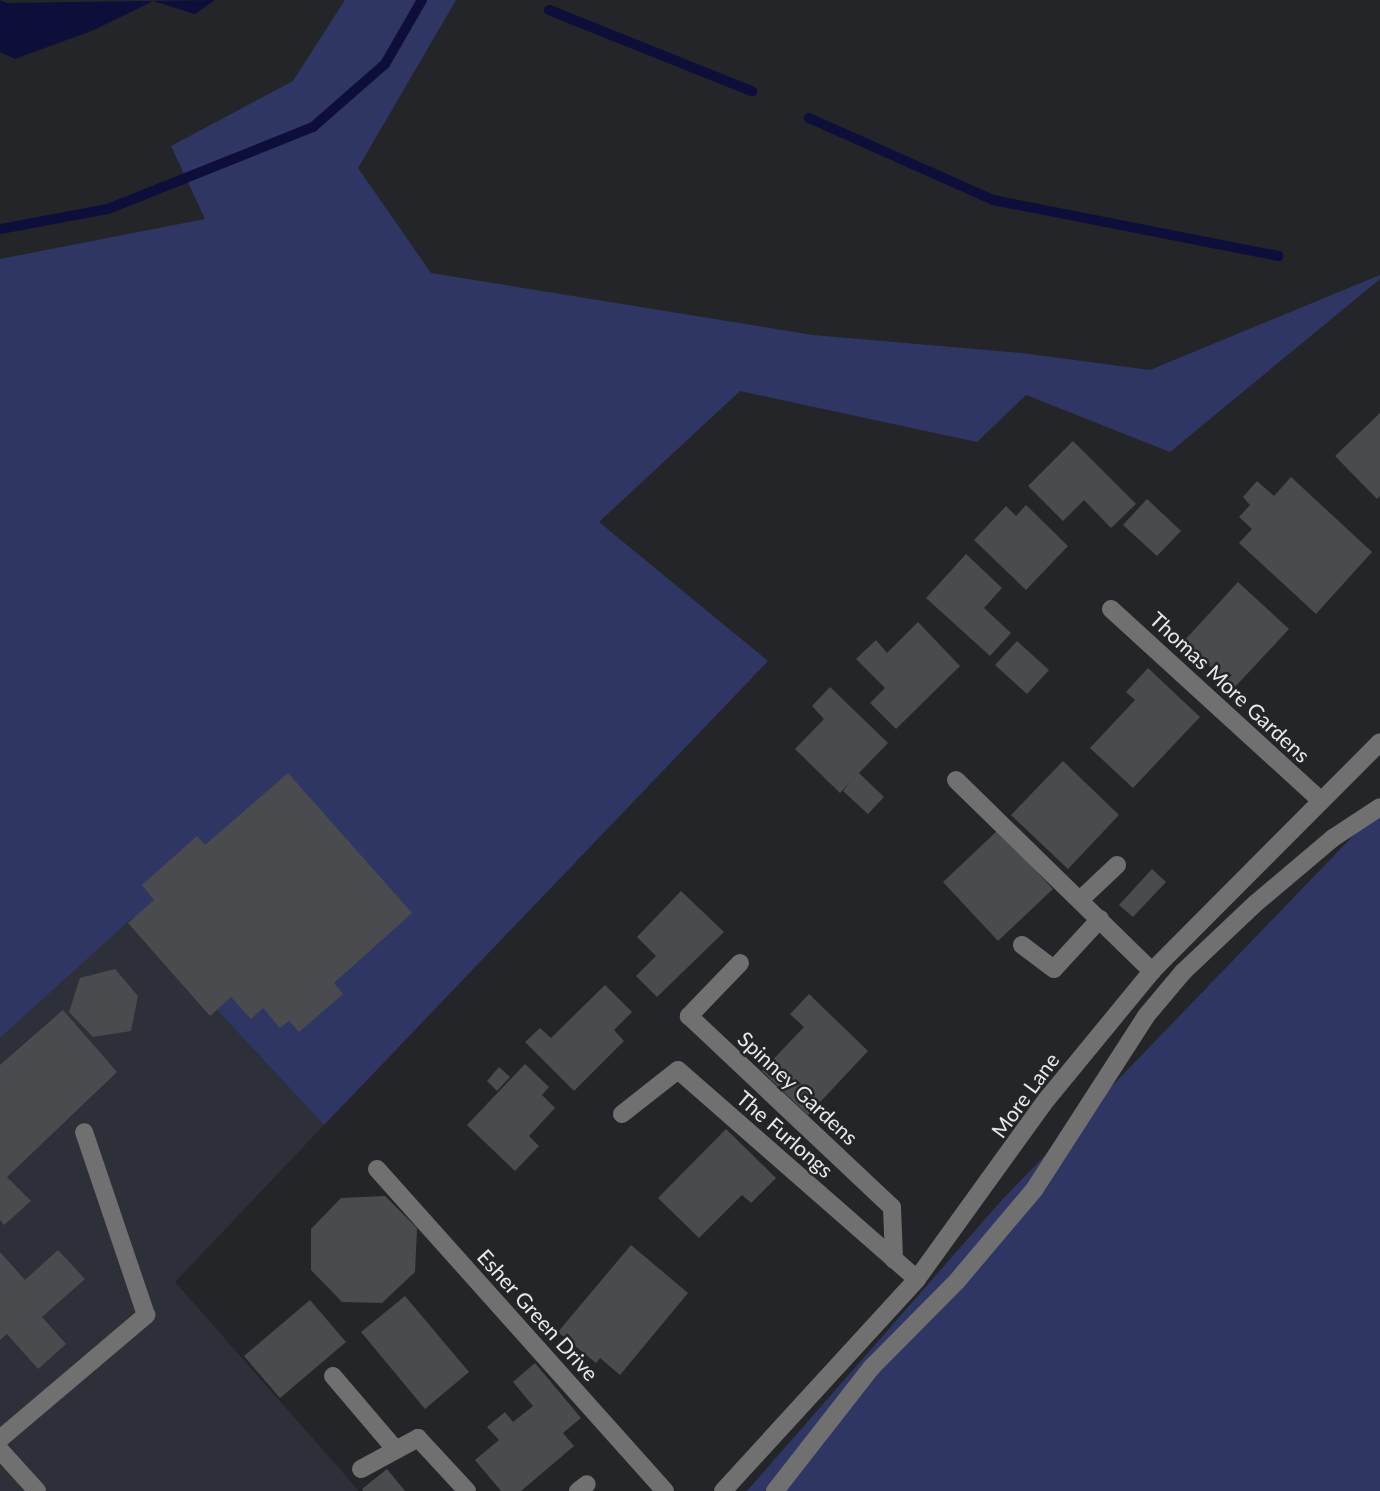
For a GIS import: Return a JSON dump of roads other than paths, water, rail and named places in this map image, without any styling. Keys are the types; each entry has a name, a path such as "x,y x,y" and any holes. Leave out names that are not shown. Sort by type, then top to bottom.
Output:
{"street":[{"name":"Thomas More Gardens","path":"1111,608 1319,800"},
{"name":"More Lane","path":"723,1491 917,1279 1047,1099 1152,971 1319,800 1380,742"},
{"path":"956,780 1152,971"},
{"path":"775,1491 872,1367 957,1280 1034,1190 1146,1016 1182,972 1314,855 1380,807"},
{"path":"1080,900 1117,865"},
{"path":"1023,945 1054,969 1100,919"},
{"name":"Spinney Gardens","path":"740,963 689,1016 892,1207 894,1260"},
{"name":"The Furlongs","path":"622,1114 678,1070 917,1279"},
{"path":"0,1439 146,1315 84,1132"},
{"name":"Esher Green Drive","path":"377,1168 665,1491"},
{"path":"333,1376 396,1450"},
{"path":"360,1469 418,1438 467,1491"},
{"path":"0,1450 37,1491"}],"waterway":[{"path":"0,229 108,209 313,127 385,64 422,0"},
{"path":"549,10 752,91"},
{"path":"809,118 993,200 1279,256"}]}
